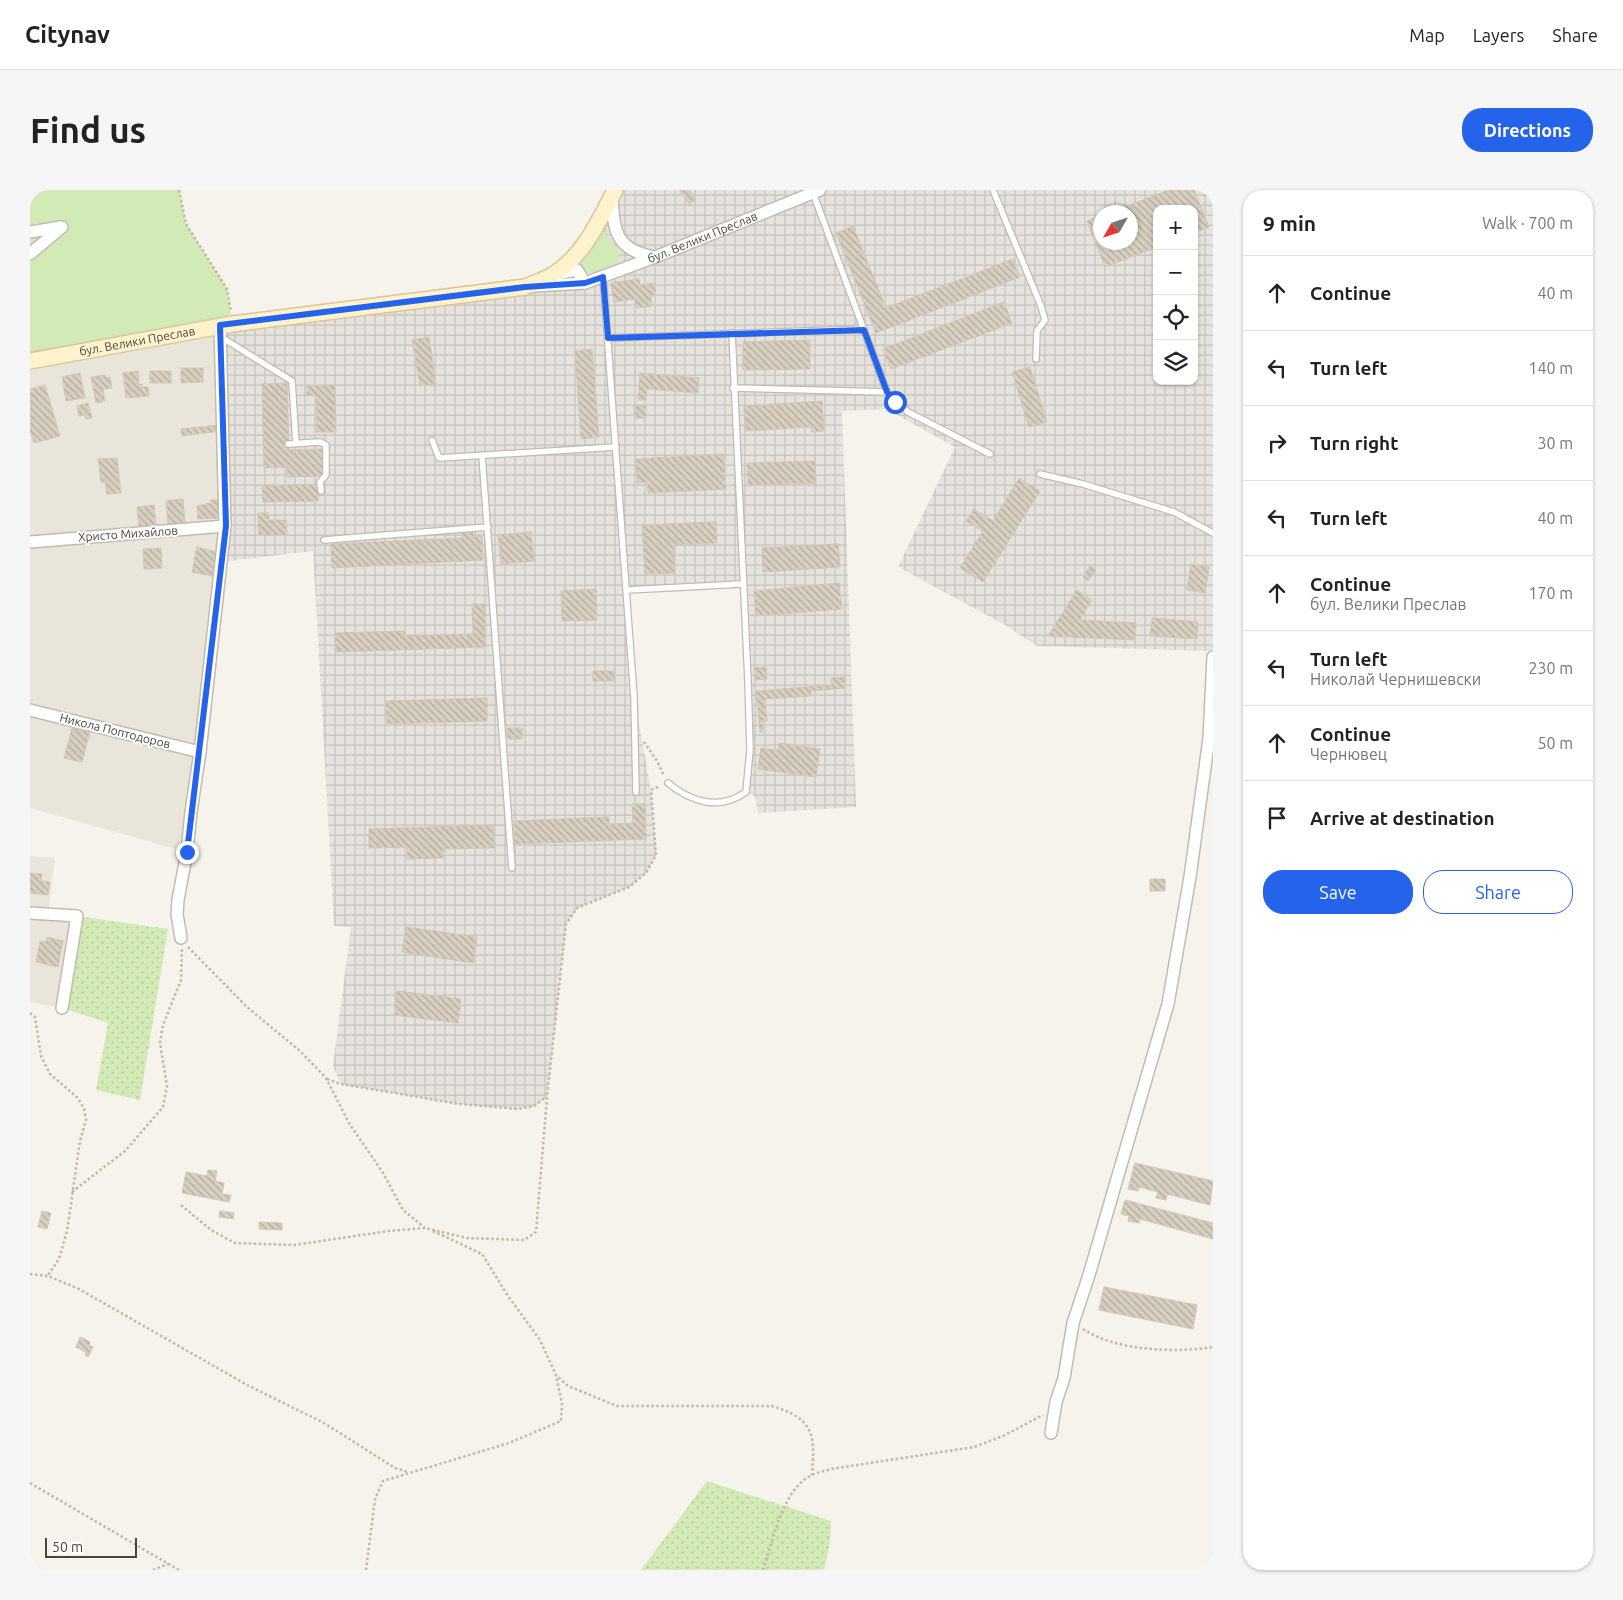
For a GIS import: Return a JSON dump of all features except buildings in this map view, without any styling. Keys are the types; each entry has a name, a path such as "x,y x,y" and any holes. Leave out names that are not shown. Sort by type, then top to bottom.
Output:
{"main road":[{"name":"бул. Велики Преслав","path":"30,361 224,329 525,287 554,274 579,252 592,234 614,193"}],"street":[{"name":"бул. Велики Преслав","path":"525,287 585,283 656,257 816,192"},
{"path":"614,193 613,220 618,234 627,248 636,254 656,257"},
{"path":"30,232 62,227 30,254"},
{"path":"554,274 577,270 585,283"},
{"path":"181,938 177,914 178,900 187,852 200,752 226,526 224,329"},
{"name":"Христо Михайлов","path":"30,542 226,526"},
{"path":"1051,1433 1056,1402 1064,1378 1073,1323 1090,1275 1168,1004 1190,877 1209,738 1213,657"},
{"name":"Никола Поптодоров","path":"30,710 200,752"},
{"path":"30,913 77,916 62,1008"}],"lane":[{"path":"993,190 1045,320 1037,331 1036,358"},
{"path":"816,192 887,392 908,412 990,454"},
{"path":"603,277 634,697 636,792"},
{"path":"224,329 292,382 296,444"},
{"path":"608,338 864,330"},
{"path":"668,783 691,798 711,803 737,798 746,792 750,750 749,691 742,584 732,334"},
{"path":"733,388 887,392"},
{"path":"432,440 439,458 616,447"},
{"path":"288,444 320,442 326,445 326,475 320,482 321,490"},
{"path":"482,455 512,868"},
{"path":"1040,474 1083,484 1174,512 1213,533"},
{"path":"324,540 488,526"},
{"path":"627,590 742,584"}],"path":[{"path":"180,190 186,224 227,288 224,329"},
{"path":"181,1205 211,1230 235,1243 294,1245 389,1231 425,1228 467,1238 524,1240 536,1232 547,1097 566,924 577,908 629,886 646,873 656,855 650,790 668,783 657,761 640,738"},
{"path":"181,938 247,1007 300,1051 326,1078 349,1123 383,1173 403,1210 425,1228 482,1254 508,1296 540,1340 556,1375 562,1403 561,1421 509,1443 383,1481 375,1499 366,1570"},
{"path":"72,1192 125,1151 163,1107 166,1096 160,1043 163,1026 182,980 181,938"},
{"path":"30,1013 35,1017 41,1056 50,1074 78,1098 84,1109 86,1120 80,1140 67,1231 59,1260 48,1276"},
{"path":"326,1078 341,1084 459,1104 518,1109 534,1106 547,1097"},
{"path":"30,1274 48,1276 79,1290 249,1386 324,1423 394,1468 408,1472"},
{"path":"1073,1323 1101,1338 1158,1350 1213,1348"},
{"path":"556,1375 568,1386 616,1406 772,1406 792,1412 806,1424 814,1445 812,1475"},
{"path":"763,1570 786,1502 797,1485 812,1475 831,1469 974,1447 1003,1436 1038,1418 1056,1402"},
{"path":"30,1483 179,1570"},
{"path":"153,1570 168,1564"}],"shaded area":[{"path":"30,190 179,190 186,224 227,289 230,309 225,526 187,852 30,808"},
{"path":"615,190 1213,190 1213,651 1037,646 1005,625 898,567 955,447 886,409 842,411 856,807 758,813 755,796 746,792 750,750 742,584 627,590 634,697 651,790 656,855 646,873 629,887 577,908 566,924 547,1097 534,1106 518,1109 459,1104 341,1084 333,1066 351,927 334,926 313,551 221,562 220,325 427,300 554,274"},
{"path":"30,856 55,858 48,914 77,916 62,1008 30,1002"}],"green space":[{"path":"30,190 179,190 186,224 227,289 232,324 30,361"},
{"path":"603,232 618,248 619,261 603,277 589,272 583,266 579,252 592,234"},
{"path":"77,916 168,929 140,1100 96,1090 108,1023 62,1008"},
{"path":"707,1481 831,1521 830,1543 824,1570 641,1570"}],"route":[{"path":"187,852 226,526 220,325 525,287 585,283 603,277 608,338 864,330 887,392 895,402"}]}
